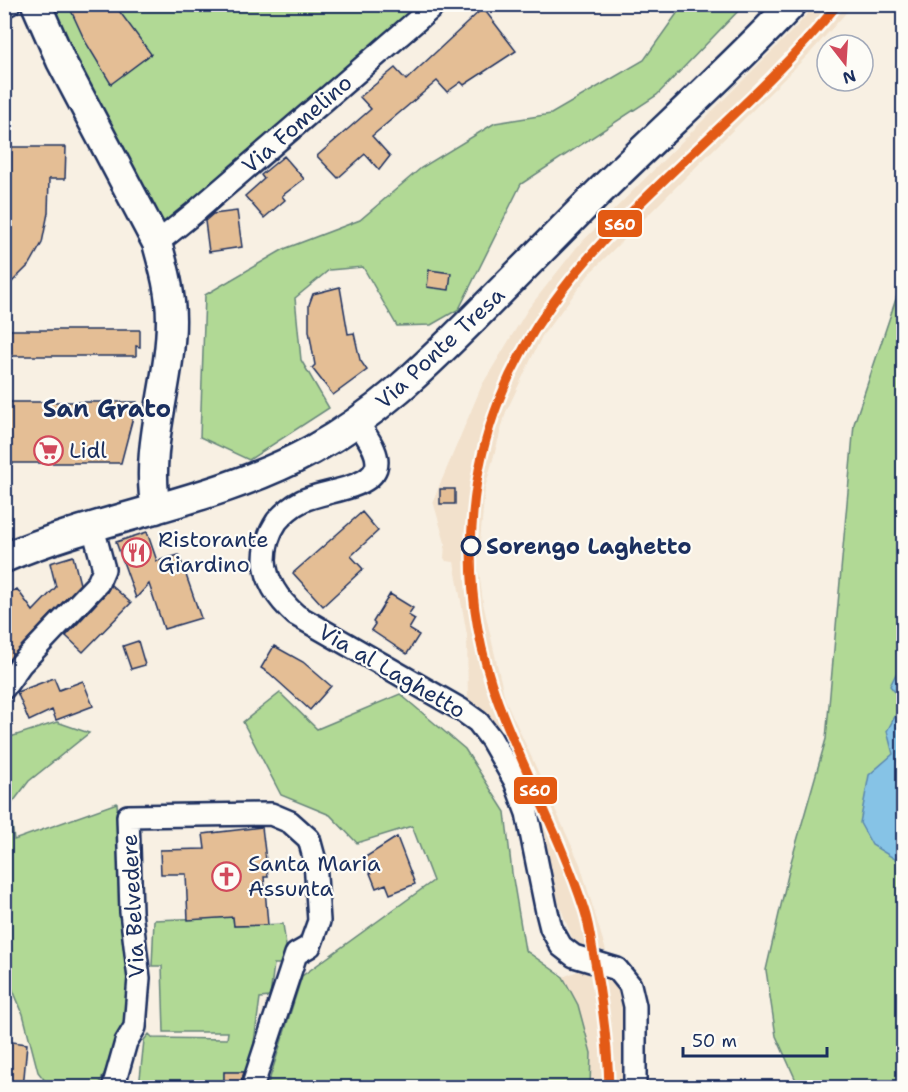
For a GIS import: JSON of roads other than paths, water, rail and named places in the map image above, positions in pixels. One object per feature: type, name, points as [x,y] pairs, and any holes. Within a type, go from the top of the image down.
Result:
[{"type":"main road","points":[[36,4],[61,61],[157,243],[169,296],[171,321],[152,466],[152,488],[156,509]]},
{"type":"main road","name":"Via Ponte Tresa","points":[[4,558],[40,543],[156,509],[272,470],[313,450],[358,423],[396,394],[434,359],[792,4]]},
{"type":"street","points":[[4,6],[9,4]]},
{"type":"street","name":"Via Fomelino","points":[[157,243],[436,4]]},
{"type":"street","name":"Via al Laghetto","points":[[358,423],[375,452],[377,463],[374,472],[361,483],[302,501],[280,518],[270,533],[265,552],[266,565],[273,588],[284,604],[296,615],[460,709],[478,722],[491,739],[515,781],[527,813],[551,928],[561,946],[574,956],[617,969],[630,985],[635,1006],[634,1088]]},
{"type":"street","points":[[4,688],[21,664],[98,583],[104,569],[93,528]]},
{"type":"street","name":"Via Belvedere","points":[[113,1088],[126,1042],[135,1027],[139,978],[131,912],[128,816],[272,814],[290,822],[309,839],[315,861],[319,921],[310,946],[296,954],[252,1088]]},
{"type":"water","points":[[903,660],[903,702],[890,686]]},
{"type":"water","points":[[903,702],[903,864],[872,845],[860,823],[869,775],[893,754],[887,731]]},
{"type":"place","name":"Lidl","points":[[48,450]]},
{"type":"place","name":"Sorengo Laghetto","points":[[471,546]]},
{"type":"place","name":"Ristorante Giardino","points":[[137,552]]},
{"type":"place","name":"Santa Maria Assunta","points":[[227,876]]},
{"type":"district","name":"San Grato","points":[[107,409]]}]
